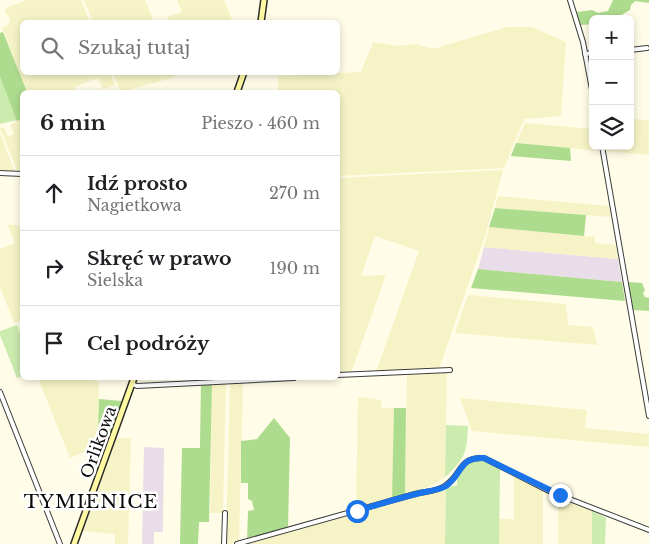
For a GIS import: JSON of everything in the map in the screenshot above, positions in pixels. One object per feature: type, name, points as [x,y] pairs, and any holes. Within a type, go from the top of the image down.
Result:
[{"type":"street","points":[[261,20],[264,0]]},
{"type":"street","points":[[570,0],[589,74]]},
{"type":"street","points":[[634,50],[647,48]]},
{"type":"street","points":[[585,54],[589,54]]},
{"type":"street","points":[[238,90],[243,75]]},
{"type":"street","points":[[603,150],[649,416]]},
{"type":"street","points":[[0,174],[20,174]]},
{"type":"street","points":[[340,375],[450,370]]},
{"type":"street","name":"Orlikowa","points":[[74,544],[133,380]]},
{"type":"street","points":[[132,384],[240,380]]},
{"type":"street","points":[[0,392],[60,544]]},
{"type":"street","points":[[237,544],[439,489],[450,482],[471,458],[484,458],[554,493],[649,530]]},
{"type":"street","points":[[224,544],[225,513]]},
{"type":"shaded area","points":[[27,0],[81,0],[89,20],[20,20],[20,74],[2,28],[9,24],[10,19],[5,12],[6,8]]},
{"type":"shaded area","points":[[84,0],[145,0],[153,20],[92,20]]},
{"type":"shaded area","points":[[177,0],[224,0],[232,20],[168,20],[167,17],[182,12]]},
{"type":"shaded area","points":[[507,27],[532,27],[566,42],[561,116],[524,119],[504,168],[340,176],[340,90],[278,90],[278,76],[340,75],[340,73],[361,72],[373,42],[396,46],[416,44],[433,49]]},
{"type":"shaded area","points":[[20,75],[111,75],[115,85],[103,89],[98,78],[74,87],[75,90],[26,90]]},
{"type":"shaded area","points":[[114,75],[174,75],[175,77],[128,90],[120,90]]},
{"type":"shaded area","points":[[634,119],[649,120],[649,155],[606,151],[634,150]]},
{"type":"shaded area","points":[[20,120],[20,173],[18,173],[0,128],[4,127],[9,136],[14,134],[10,125]]},
{"type":"shaded area","points":[[525,123],[589,129],[589,150],[599,151],[516,143]]},
{"type":"shaded area","points":[[0,133],[15,173],[0,172]]},
{"type":"shaded area","points":[[503,170],[486,233],[439,369],[376,372],[419,251],[375,236],[361,276],[386,275],[351,373],[340,374],[340,178]]},
{"type":"shaded area","points":[[498,196],[609,206],[611,217],[495,208]]},
{"type":"shaded area","points":[[7,224],[20,226],[20,321],[14,323],[0,287],[0,249],[15,243]]},
{"type":"shaded area","points":[[489,227],[595,237],[595,243],[616,245],[618,259],[484,247]]},
{"type":"shaded area","points":[[484,247],[618,259],[622,282],[478,269]]},
{"type":"shaded area","points":[[468,295],[566,304],[568,325],[593,327],[597,345],[455,333]]},
{"type":"shaded area","points":[[447,373],[445,477],[431,486],[405,495],[407,374]]},
{"type":"shaded area","points":[[39,380],[93,380],[99,382],[98,433],[102,444],[70,458]]},
{"type":"shaded area","points":[[243,381],[239,542],[226,544],[230,382]]},
{"type":"shaded area","points":[[226,382],[223,513],[210,513],[212,383]]},
{"type":"shaded area","points":[[358,397],[382,400],[381,408],[394,408],[392,499],[356,509]]},
{"type":"shaded area","points":[[460,398],[587,410],[585,428],[649,434],[649,447],[472,431]]},
{"type":"shaded area","points":[[116,438],[131,438],[128,544],[115,544],[115,534],[83,531]]},
{"type":"shaded area","points":[[144,447],[164,448],[163,532],[154,532],[154,544],[142,544]]},
{"type":"shaded area","points":[[514,476],[543,490],[543,544],[499,544],[499,519],[514,519]]},
{"type":"shaded area","points":[[446,488],[445,544],[246,544],[437,491]]},
{"type":"shaded area","points":[[558,497],[592,510],[592,544],[558,544]]},
{"type":"green space","points":[[613,0],[649,0],[649,3],[635,1],[631,5],[630,10],[621,15],[589,15],[589,24],[580,25],[577,12],[592,10],[598,13],[608,11]]},
{"type":"green space","points":[[3,32],[26,90],[20,90],[20,120],[17,121],[0,77],[0,33]]},
{"type":"green space","points":[[0,77],[17,120],[0,124]]},
{"type":"green space","points":[[516,143],[570,148],[571,161],[511,156]]},
{"type":"green space","points":[[495,208],[586,215],[584,236],[489,227]]},
{"type":"green space","points":[[478,269],[622,282],[625,301],[471,288]]},
{"type":"green space","points":[[628,282],[642,283],[645,290],[643,293],[645,297],[649,298],[649,311],[633,310]]},
{"type":"green space","points":[[17,325],[20,333],[20,377],[17,378],[0,335],[0,331]]},
{"type":"green space","points":[[201,383],[212,383],[209,522],[199,522],[198,544],[180,544],[182,448],[200,448]]},
{"type":"green space","points":[[99,399],[122,401],[104,450],[98,433]]},
{"type":"green space","points":[[394,408],[406,408],[405,495],[392,499]]},
{"type":"green space","points":[[274,418],[290,438],[288,529],[247,540],[248,511],[254,510],[252,501],[248,499],[248,483],[241,483],[241,441],[257,439]]},
{"type":"green space","points":[[446,425],[468,426],[464,454],[457,465],[445,477]]},
{"type":"green space","points":[[470,461],[484,461],[500,469],[499,544],[445,544],[446,488],[457,485],[457,476]]},
{"type":"green space","points":[[592,510],[606,518],[605,544],[592,544]]},
{"type":"district","name":"TYMIENICE","points":[[91,501]]},
{"type":"route","points":[[357,511],[446,486],[471,458],[484,458],[560,495]]}]
